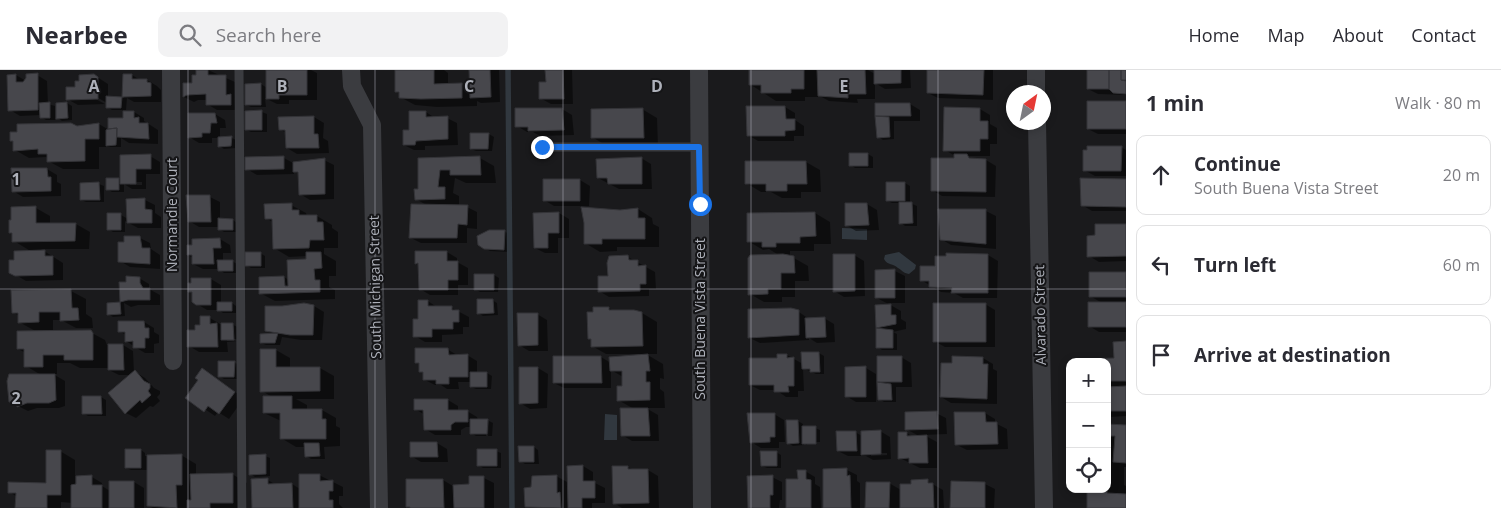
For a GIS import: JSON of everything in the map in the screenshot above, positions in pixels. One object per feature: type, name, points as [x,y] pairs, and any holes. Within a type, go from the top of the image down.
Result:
[{"type":"street","name":"Normandie Court","points":[[171,70],[173,361]]},
{"type":"street","name":"South Michigan Street","points":[[351,70],[352,86],[372,125],[379,508]]},
{"type":"street","name":"South Buena Vista Street","points":[[699,70],[702,508]]},
{"type":"street","points":[[1036,70],[1036,85]]},
{"type":"street","name":"Alvarado Street","points":[[1036,130],[1044,508]]},
{"type":"lane","points":[[239,70],[242,508]]},
{"type":"lane","points":[[542,147],[699,147]]},
{"type":"shaded area","points":[[842,228],[867,229],[867,240],[842,239]]},
{"type":"shaded area","points":[[899,252],[916,265],[915,269],[909,274],[887,263],[884,259],[885,255]]},
{"type":"shaded area","points":[[605,414],[617,415],[617,440],[604,440]]},
{"type":"building","points":[[196,70],[208,70],[208,75],[226,75],[226,95],[231,94],[231,105],[206,105],[206,94],[183,97],[183,83],[192,83],[192,75],[196,75]]},
{"type":"building","points":[[266,70],[307,70],[307,95],[279,95],[279,99],[266,99]]},
{"type":"building","points":[[395,70],[434,70],[434,84],[462,83],[462,98],[399,98],[399,92],[395,92]]},
{"type":"building","points":[[469,70],[490,70],[491,97],[470,98]]},
{"type":"building","points":[[545,70],[563,70],[564,99],[539,99],[539,82],[546,82]]},
{"type":"building","points":[[749,70],[804,70],[804,89],[791,89],[791,93],[761,93],[761,85],[749,85]]},
{"type":"building","points":[[817,70],[865,70],[866,94],[848,94],[848,98],[818,96]]},
{"type":"building","points":[[874,70],[901,70],[901,83],[874,84]]},
{"type":"building","points":[[927,70],[984,70],[983,95],[927,93]]},
{"type":"building","points":[[1087,70],[1109,70],[1109,89],[1087,89]]},
{"type":"building","points":[[1109,70],[1121,70],[1121,80],[1126,81],[1126,94],[1113,93],[1109,89]]},
{"type":"building","points":[[1121,70],[1126,70],[1126,80],[1121,80]]},
{"type":"building","points":[[38,73],[38,110],[8,111],[7,75],[16,74],[16,82],[23,82],[26,74]]},
{"type":"building","points":[[94,74],[98,77],[98,99],[66,100],[66,87],[75,87],[75,81],[79,81],[79,75]]},
{"type":"building","points":[[123,74],[132,74],[132,79],[147,79],[147,82],[151,83],[151,96],[122,97]]},
{"type":"building","points":[[261,83],[261,105],[245,105],[245,84]]},
{"type":"building","points":[[106,96],[122,97],[121,108],[106,108]]},
{"type":"building","points":[[1087,101],[1126,101],[1126,129],[1087,129]]},
{"type":"building","points":[[50,102],[50,118],[40,118],[39,103]]},
{"type":"building","points":[[67,102],[68,118],[56,119],[56,103]]},
{"type":"building","points":[[875,103],[910,103],[911,116],[875,116]]},
{"type":"building","points":[[746,106],[785,106],[786,119],[795,119],[795,130],[785,131],[785,136],[747,136]]},
{"type":"building","points":[[944,107],[980,108],[980,121],[988,121],[988,139],[980,139],[980,151],[943,151]]},
{"type":"building","points":[[515,108],[562,108],[564,130],[528,131],[528,127],[515,127]]},
{"type":"building","points":[[643,108],[644,138],[591,138],[591,109]]},
{"type":"building","points":[[262,110],[262,130],[245,130],[245,111]]},
{"type":"building","points":[[123,111],[134,111],[134,118],[139,117],[139,123],[148,123],[149,139],[117,137],[117,128],[108,129],[108,118],[123,118]]},
{"type":"building","points":[[409,111],[426,111],[426,117],[448,116],[448,139],[416,141],[415,145],[403,145],[403,130],[409,130]]},
{"type":"building","points":[[188,113],[215,113],[217,123],[211,123],[210,133],[202,133],[202,137],[188,138]]},
{"type":"building","points":[[314,116],[314,134],[318,134],[319,148],[286,148],[285,130],[279,130],[278,117]]},
{"type":"building","points":[[875,116],[889,117],[890,137],[877,138]]},
{"type":"building","points":[[71,123],[77,126],[99,123],[99,139],[85,139],[85,161],[47,162],[47,154],[38,154],[38,149],[13,151],[13,141],[10,141],[10,132],[17,132],[17,124]]},
{"type":"building","points":[[117,128],[116,145],[106,146],[106,130]]},
{"type":"building","points":[[470,133],[489,133],[488,149],[470,149]]},
{"type":"building","points":[[232,136],[231,146],[218,147],[218,137]]},
{"type":"building","points":[[1087,146],[1122,146],[1121,171],[1083,171],[1083,150],[1087,150]]},
{"type":"building","points":[[849,153],[868,153],[868,166],[849,166]]},
{"type":"building","points":[[151,154],[151,169],[136,169],[136,184],[120,184],[120,155]]},
{"type":"building","points":[[954,154],[967,154],[969,158],[986,159],[986,192],[931,191],[931,158],[954,158]]},
{"type":"building","points":[[284,156],[284,169],[245,170],[245,157]]},
{"type":"building","points":[[480,156],[481,175],[450,175],[450,170],[440,170],[438,187],[445,187],[445,199],[415,200],[414,189],[418,189],[418,158]]},
{"type":"building","points":[[642,157],[642,184],[608,184],[607,178],[597,178],[596,159]]},
{"type":"building","points":[[325,158],[325,194],[299,195],[298,172],[293,172],[293,162]]},
{"type":"building","points":[[745,161],[806,161],[807,184],[787,184],[787,191],[766,191],[766,184],[745,184]]},
{"type":"building","points":[[11,168],[47,168],[48,177],[51,177],[51,191],[12,192]]},
{"type":"building","points":[[106,178],[119,178],[119,190],[106,190]]},
{"type":"building","points":[[1080,178],[1126,179],[1126,207],[1081,206]]},
{"type":"building","points":[[543,179],[580,179],[580,201],[543,201]]},
{"type":"building","points":[[99,182],[100,200],[80,200],[80,183]]},
{"type":"building","points":[[886,182],[905,182],[905,201],[886,201]]},
{"type":"building","points":[[186,195],[210,195],[211,222],[188,222]]},
{"type":"building","points":[[145,198],[145,209],[152,210],[152,223],[127,223],[126,199]]},
{"type":"building","points":[[899,202],[912,202],[913,223],[899,224]]},
{"type":"building","points":[[292,203],[292,210],[299,210],[299,215],[317,215],[317,222],[323,222],[324,240],[310,240],[309,248],[273,249],[272,219],[265,219],[264,204]]},
{"type":"building","points":[[845,203],[867,203],[869,225],[845,226]]},
{"type":"building","points":[[411,204],[468,205],[467,225],[458,224],[457,238],[409,238]]},
{"type":"building","points":[[36,206],[36,223],[76,223],[75,241],[12,242],[12,233],[9,233],[11,207]]},
{"type":"building","points":[[581,207],[620,210],[638,208],[638,218],[645,218],[645,239],[602,239],[602,244],[584,244],[584,223]]},
{"type":"building","points":[[938,209],[986,209],[986,244],[940,240]]},
{"type":"building","points":[[559,212],[559,233],[548,233],[548,248],[534,248],[533,213]]},
{"type":"building","points":[[815,212],[816,236],[800,237],[800,243],[776,243],[776,247],[762,247],[762,242],[747,242],[747,213]]},
{"type":"building","points":[[107,213],[121,213],[121,230],[107,230]]},
{"type":"building","points":[[218,218],[233,219],[233,230],[218,230]]},
{"type":"building","points":[[1095,224],[1126,224],[1126,256],[1087,257],[1087,236],[1095,235]]},
{"type":"building","points":[[489,230],[505,230],[504,250],[484,249],[478,245],[477,236]]},
{"type":"building","points":[[124,236],[140,236],[142,248],[150,248],[150,264],[118,262],[118,242],[124,242]]},
{"type":"building","points":[[220,238],[221,248],[213,248],[214,264],[192,264],[192,255],[187,255],[187,245],[192,245],[192,239]]},
{"type":"building","points":[[45,250],[45,256],[53,256],[53,275],[15,276],[9,273],[9,260],[14,260],[14,251]]},
{"type":"building","points":[[415,251],[447,251],[447,261],[458,261],[458,280],[448,280],[448,290],[419,290],[418,263],[415,264]]},
{"type":"building","points":[[245,252],[261,252],[261,266],[245,266]]},
{"type":"building","points":[[306,252],[321,252],[322,268],[314,269],[315,280],[320,280],[320,292],[259,294],[259,277],[284,276],[285,286],[288,286],[287,260],[306,259]]},
{"type":"building","points":[[946,253],[988,254],[988,293],[951,293],[952,288],[929,287],[929,281],[920,281],[920,266],[935,266],[935,256],[946,256]]},
{"type":"building","points":[[783,254],[794,256],[795,273],[781,273],[781,289],[768,289],[768,294],[748,295],[748,258],[750,255]]},
{"type":"building","points":[[833,254],[855,254],[855,291],[833,292]]},
{"type":"building","points":[[628,255],[629,260],[638,260],[638,266],[646,265],[646,284],[640,284],[640,291],[598,292],[598,276],[608,276],[607,263],[609,256]]},
{"type":"building","points":[[217,260],[233,260],[233,271],[218,271]]},
{"type":"building","points":[[895,269],[895,298],[875,298],[875,270]]},
{"type":"building","points":[[1089,272],[1126,272],[1126,297],[1089,297]]},
{"type":"building","points":[[474,274],[494,274],[494,290],[474,290]]},
{"type":"building","points":[[126,276],[140,277],[140,283],[143,288],[150,288],[150,300],[120,302],[119,282],[126,282]]},
{"type":"building","points":[[191,278],[211,278],[211,305],[196,305],[192,302],[192,292],[188,292],[188,283],[191,283]]},
{"type":"building","points":[[71,289],[72,308],[78,308],[79,320],[60,321],[60,312],[39,312],[39,322],[18,323],[18,313],[12,313],[11,290]]},
{"type":"building","points":[[477,299],[493,299],[494,313],[477,314]]},
{"type":"building","points":[[418,300],[428,300],[428,306],[452,306],[452,310],[459,310],[459,322],[453,322],[453,329],[432,329],[432,337],[413,337],[413,319],[418,319]]},
{"type":"building","points":[[120,302],[121,314],[107,315],[107,303]]},
{"type":"building","points":[[217,302],[232,302],[232,311],[217,311]]},
{"type":"building","points":[[1088,302],[1126,302],[1126,327],[1088,327]]},
{"type":"building","points":[[304,303],[314,305],[313,335],[290,335],[265,331],[265,306]]},
{"type":"building","points":[[933,303],[986,303],[986,342],[933,342]]},
{"type":"building","points":[[891,304],[891,315],[896,315],[896,324],[876,328],[875,305]]},
{"type":"building","points":[[593,307],[609,307],[609,310],[634,310],[642,312],[643,346],[591,347],[591,339],[588,339],[587,312],[593,312]]},
{"type":"building","points":[[791,308],[799,310],[799,335],[748,338],[748,309]]},
{"type":"building","points":[[517,313],[538,313],[538,345],[518,346]]},
{"type":"building","points":[[200,316],[210,316],[210,324],[217,323],[218,347],[187,347],[187,330],[195,330],[195,325],[200,325]]},
{"type":"building","points":[[825,317],[826,337],[806,338],[805,318]]},
{"type":"building","points":[[118,321],[144,321],[145,328],[149,328],[149,338],[145,338],[145,348],[133,348],[133,341],[125,342],[125,332],[118,332]]},
{"type":"building","points":[[221,323],[233,323],[234,340],[221,340]]},
{"type":"building","points":[[876,328],[893,330],[893,348],[876,348]]},
{"type":"building","points":[[91,330],[93,333],[93,360],[64,360],[64,355],[43,355],[43,367],[24,367],[24,349],[17,349],[17,331]]},
{"type":"building","points":[[278,333],[275,343],[260,343],[260,334]]},
{"type":"building","points":[[1126,341],[1126,381],[1111,381],[1111,358],[1114,358],[1113,342]]},
{"type":"building","points":[[108,344],[123,344],[124,370],[108,370]]},
{"type":"building","points":[[415,348],[448,348],[449,355],[468,354],[468,377],[449,377],[449,384],[436,384],[436,380],[423,380],[423,372],[419,372],[419,363],[415,363]]},
{"type":"building","points":[[260,349],[276,349],[276,367],[320,367],[320,391],[260,392]]},
{"type":"building","points":[[801,352],[819,352],[820,372],[810,372],[810,369],[802,369]]},
{"type":"building","points":[[648,354],[650,371],[646,371],[646,382],[650,382],[650,400],[617,401],[617,386],[622,386],[622,371],[610,371],[609,357]]},
{"type":"building","points":[[777,354],[787,354],[787,358],[794,357],[794,386],[788,386],[789,392],[774,392],[774,385],[749,385],[749,358],[777,358]]},
{"type":"building","points":[[553,356],[601,356],[602,383],[553,383]]},
{"type":"building","points":[[877,356],[902,356],[902,382],[877,382]]},
{"type":"building","points":[[952,356],[983,357],[983,364],[988,364],[987,399],[940,397],[941,363],[952,363]]},
{"type":"building","points":[[218,361],[235,361],[234,377],[218,377]]},
{"type":"building","points":[[866,366],[866,397],[845,397],[845,367]]},
{"type":"building","points":[[519,367],[538,367],[538,403],[519,404]]},
{"type":"building","points":[[202,368],[235,392],[219,414],[208,406],[204,412],[185,398],[198,380],[195,378]]},
{"type":"building","points":[[135,370],[144,381],[150,384],[148,391],[151,395],[142,403],[140,400],[125,414],[108,393]]},
{"type":"building","points":[[470,372],[487,372],[487,387],[470,387]]},
{"type":"building","points":[[9,374],[55,374],[56,400],[49,403],[27,403],[17,407],[17,402],[9,402],[7,381]]},
{"type":"building","points":[[877,382],[891,384],[892,400],[878,400]]},
{"type":"building","points":[[1126,386],[1126,411],[1111,411],[1111,387]]},
{"type":"building","points":[[82,396],[101,396],[102,414],[82,414]]},
{"type":"building","points":[[263,396],[292,396],[292,409],[322,409],[322,419],[326,419],[326,439],[280,439],[280,413],[263,413]]},
{"type":"building","points":[[414,399],[448,399],[448,410],[468,410],[468,422],[455,422],[451,425],[451,430],[424,430],[423,410],[414,410]]},
{"type":"building","points":[[620,408],[648,408],[650,436],[621,436]]},
{"type":"building","points":[[937,411],[938,429],[905,430],[905,412]]},
{"type":"building","points":[[954,412],[985,412],[986,422],[997,422],[998,444],[955,445]]},
{"type":"building","points":[[747,413],[775,413],[775,437],[770,437],[770,442],[750,443]]},
{"type":"building","points":[[470,419],[488,419],[487,434],[470,434]]},
{"type":"building","points":[[786,420],[798,420],[799,443],[787,444]]},
{"type":"building","points":[[1111,424],[1126,425],[1126,463],[1113,462],[1115,436],[1111,436]]},
{"type":"building","points":[[802,426],[816,426],[816,444],[802,444]]},
{"type":"building","points":[[881,430],[881,454],[861,455],[861,431]]},
{"type":"building","points":[[836,431],[856,431],[857,451],[837,451]]},
{"type":"building","points":[[898,432],[907,432],[907,436],[927,435],[928,463],[909,463],[909,458],[898,459]]},
{"type":"building","points":[[410,442],[437,442],[438,457],[410,457]]},
{"type":"building","points":[[304,443],[319,443],[320,456],[305,457]]},
{"type":"building","points":[[518,446],[534,446],[534,462],[519,462]]},
{"type":"building","points":[[125,449],[141,449],[141,468],[125,468]]},
{"type":"building","points":[[477,449],[497,449],[497,466],[477,466]]},
{"type":"building","points":[[46,450],[61,450],[61,495],[47,495],[47,508],[15,508],[16,493],[8,493],[8,482],[46,483]]},
{"type":"building","points":[[760,451],[777,451],[777,466],[761,466]]},
{"type":"building","points":[[182,454],[182,485],[176,485],[177,508],[147,506],[147,455]]},
{"type":"building","points":[[266,454],[266,474],[249,475],[249,455]]},
{"type":"building","points":[[583,465],[583,481],[595,481],[595,498],[582,498],[582,508],[568,508],[567,466]]},
{"type":"building","points":[[612,466],[628,466],[628,469],[648,469],[649,503],[613,504]]},
{"type":"building","points":[[847,468],[847,476],[850,475],[851,508],[823,508],[823,469]]},
{"type":"building","points":[[797,470],[806,470],[806,479],[811,480],[811,508],[786,508],[786,479],[798,479]]},
{"type":"building","points":[[233,473],[233,503],[210,503],[210,508],[187,508],[187,500],[191,500],[190,474]]},
{"type":"building","points":[[299,474],[320,474],[320,481],[333,480],[333,491],[329,491],[329,500],[333,500],[333,508],[299,508]]},
{"type":"building","points":[[92,475],[92,485],[102,485],[102,508],[71,508],[71,485],[76,484],[76,476]]},
{"type":"building","points":[[557,475],[557,493],[560,492],[561,508],[525,507],[524,488],[531,487],[532,476]]},
{"type":"building","points":[[773,475],[773,495],[770,495],[770,508],[748,508],[747,476]]},
{"type":"building","points":[[469,476],[484,476],[484,508],[454,508],[453,485],[469,484]]},
{"type":"building","points":[[268,478],[268,484],[292,483],[293,508],[252,508],[251,479]]},
{"type":"building","points":[[406,479],[443,479],[444,508],[406,507]]},
{"type":"building","points":[[928,479],[928,483],[933,483],[934,508],[900,508],[900,484],[911,484],[911,480]]},
{"type":"building","points":[[109,481],[134,481],[134,508],[109,508]]},
{"type":"building","points":[[951,481],[985,482],[985,508],[950,508]]},
{"type":"building","points":[[866,482],[890,482],[889,508],[865,508]]},
{"type":"building","points":[[1087,493],[1126,494],[1126,508],[1087,508]]},
{"type":"waterway","points":[[508,70],[512,508]]},
{"type":"route","points":[[542,147],[699,147],[700,204]]}]
